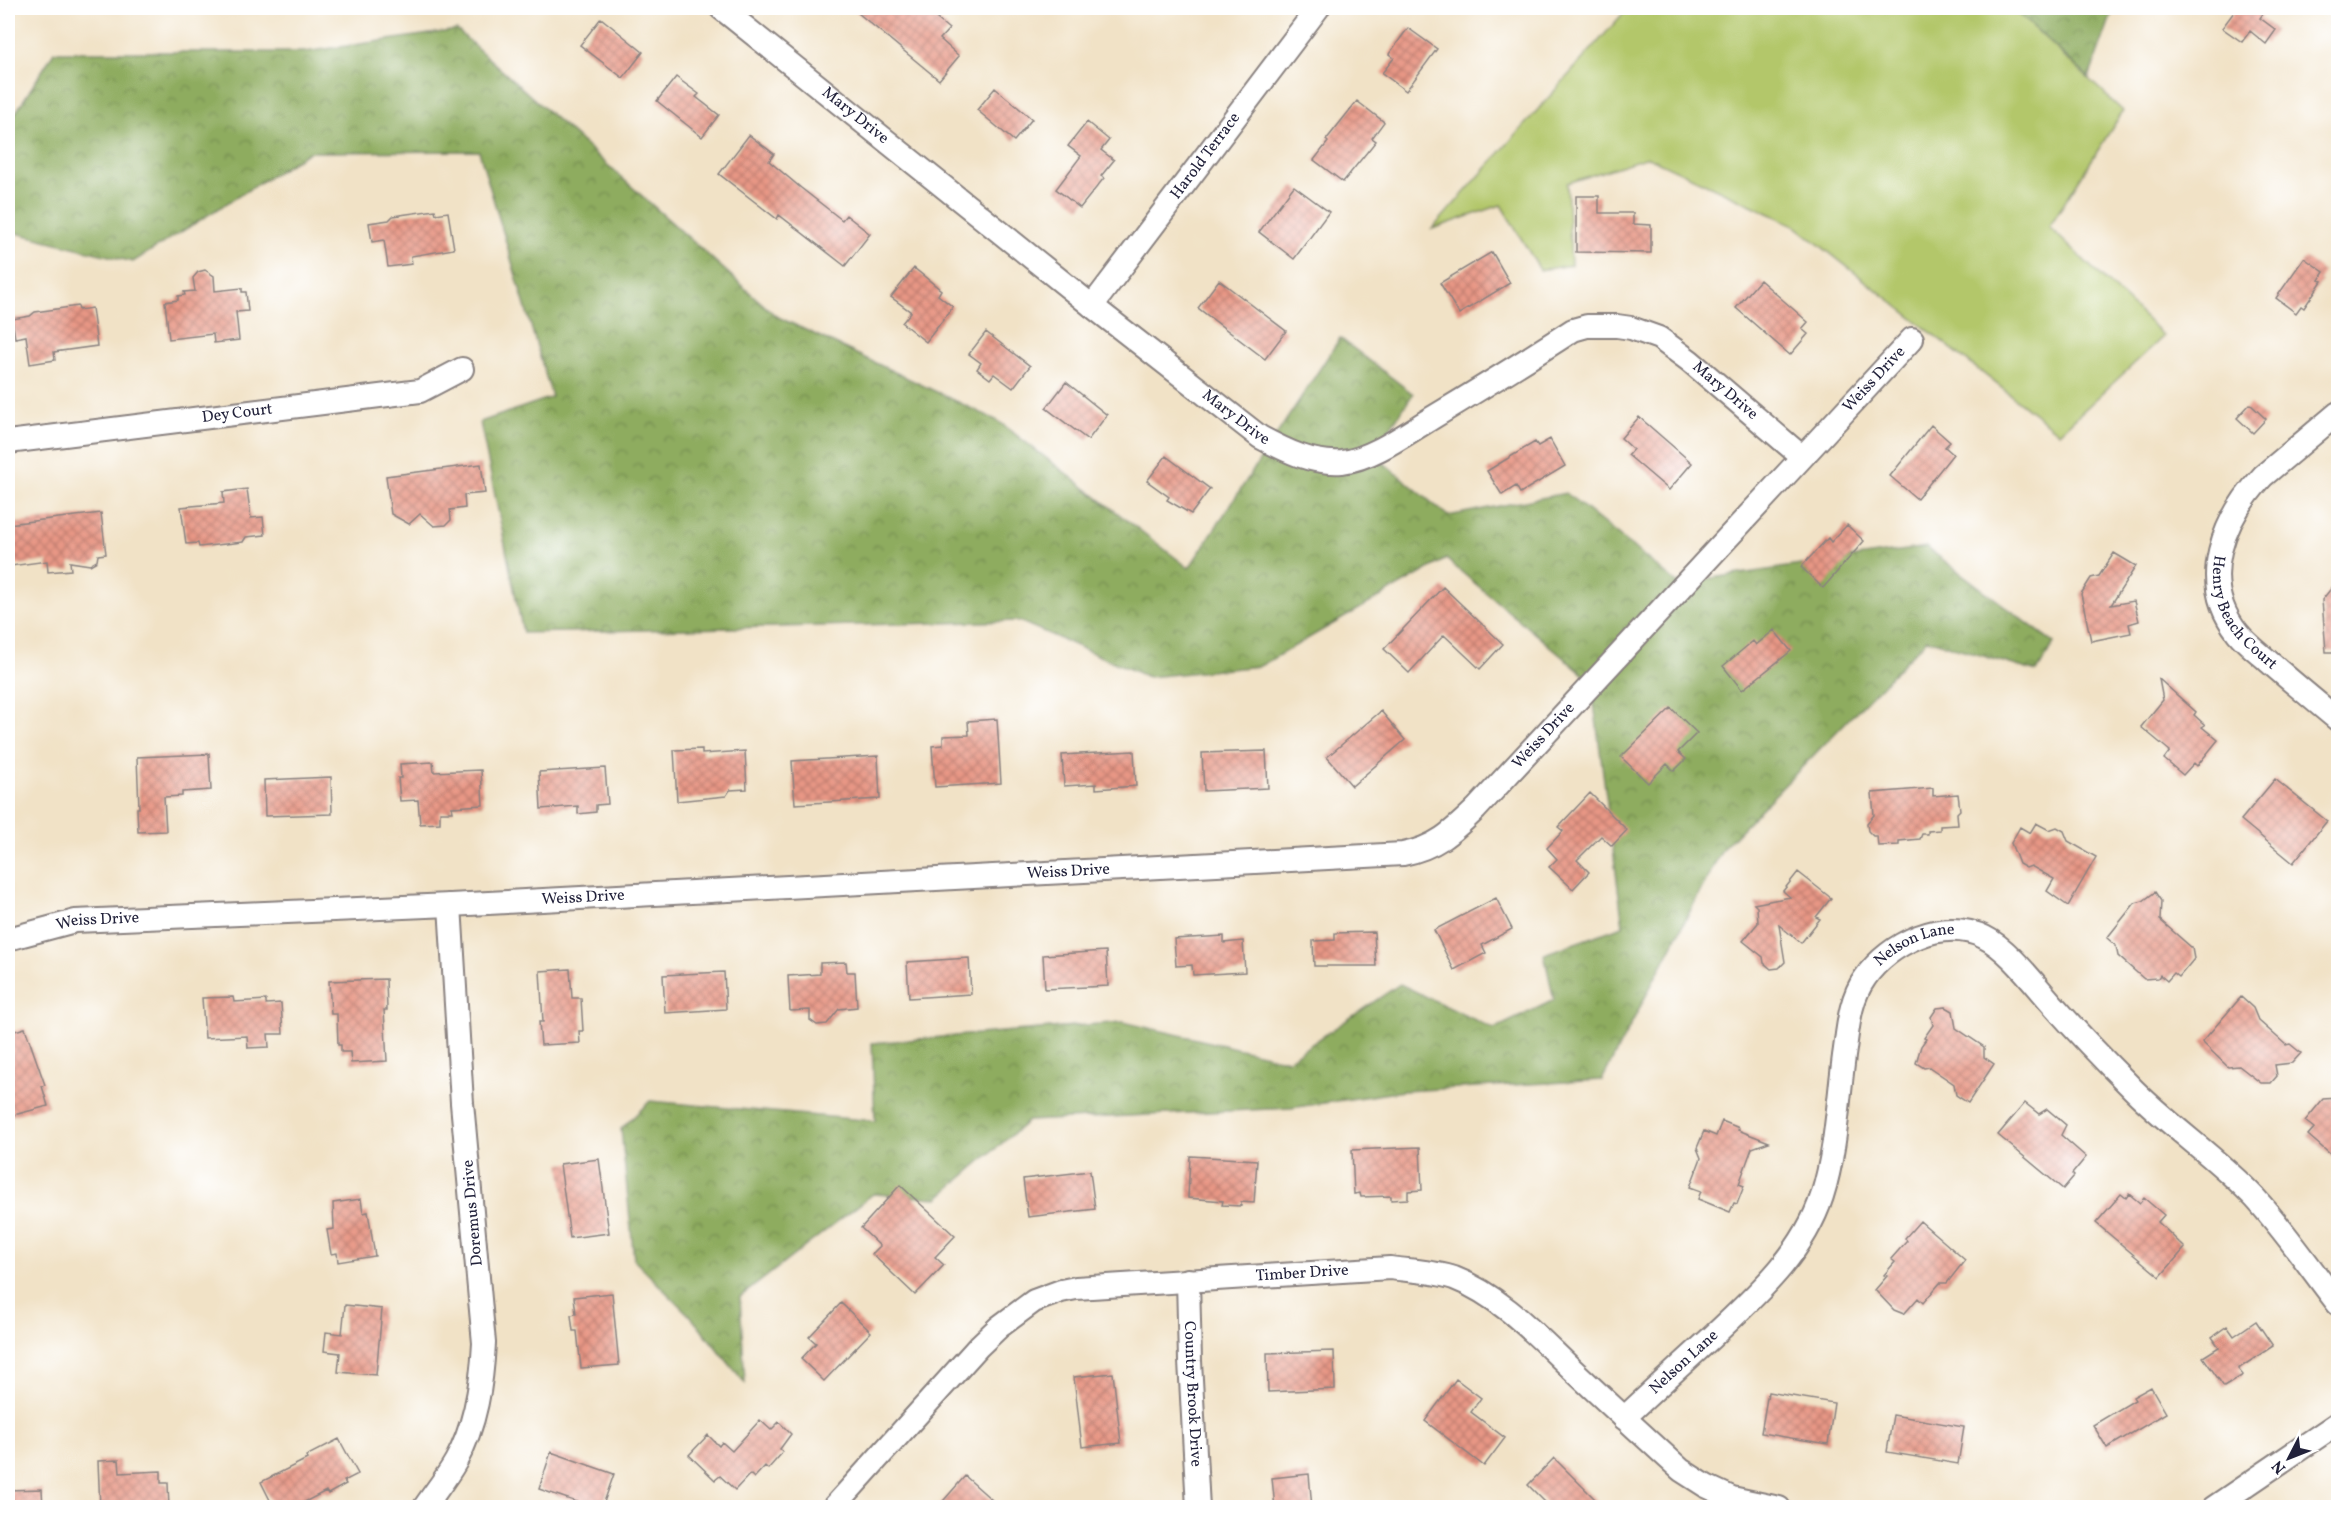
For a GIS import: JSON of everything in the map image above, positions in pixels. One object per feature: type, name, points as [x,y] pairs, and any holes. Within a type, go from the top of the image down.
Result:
[{"type":"street","name":"Mary Drive","points":[[722,8],[1092,306],[1260,437],[1286,451],[1314,460],[1343,462],[1357,459],[1395,440],[1573,330],[1602,325],[1631,328],[1659,338],[1690,361],[1801,456]]},
{"type":"street","name":"Harold Terrace","points":[[1092,306],[1318,8]]},
{"type":"street","name":"Weiss Drive","points":[[8,939],[75,921],[450,905],[1403,854],[1418,851],[1444,839],[1476,809],[1801,456],[1912,339]]},
{"type":"street","name":"Dey Court","points":[[8,442],[420,391],[462,369]]},
{"type":"street","name":"Henry Beach Court","points":[[2338,413],[2253,486],[2236,510],[2223,536],[2217,572],[2223,608],[2238,633],[2338,720]]},
{"type":"street","name":"Doremus Drive","points":[[424,1508],[456,1461],[471,1424],[482,1380],[484,1343],[462,1103],[450,905]]},
{"type":"street","name":"Nelson Lane","points":[[1624,1418],[1757,1294],[1787,1262],[1810,1225],[1822,1198],[1830,1168],[1850,1014],[1859,986],[1867,974],[1900,945],[1941,931],[1956,931],[1984,937],[2012,959],[2130,1086],[2254,1198],[2338,1304]]},
{"type":"street","name":"Timber Drive","points":[[833,1508],[979,1346],[1022,1309],[1061,1291],[1188,1280],[1390,1268],[1453,1278],[1479,1290],[1503,1306],[1681,1470],[1706,1486],[1732,1498],[1779,1508]]},
{"type":"street","name":"Country Brook Drive","points":[[1188,1280],[1198,1508]]},
{"type":"street","points":[[2213,1508],[2338,1423]]},
{"type":"green space","points":[[1628,8],[2013,8],[2123,111],[2049,227],[2164,336],[2059,433],[1794,225],[1648,157],[1567,183],[1571,265],[1540,270],[1501,205],[1432,229]]},
{"type":"green space","points":[[2013,8],[2114,8],[2089,78]]},
{"type":"green space","points":[[457,30],[776,316],[998,421],[1189,568],[1340,338],[1413,394],[1373,454],[1448,516],[1566,493],[1677,583],[1926,547],[2054,643],[2037,672],[1927,639],[1723,848],[1602,1080],[1403,1091],[1291,1108],[1028,1121],[938,1198],[873,1194],[740,1297],[745,1383],[691,1317],[634,1260],[621,1129],[650,1101],[875,1121],[872,1043],[1123,1022],[1288,1060],[1400,984],[1494,1029],[1554,1000],[1544,954],[1623,926],[1591,681],[1446,559],[1260,666],[1148,677],[1019,621],[523,633],[480,422],[552,397],[479,151],[309,152],[133,262],[8,231],[8,125],[54,52],[305,52]]},
{"type":"building","points":[[852,8],[924,8],[949,29],[940,39],[959,56],[939,80]]},
{"type":"building","points":[[2237,8],[2267,8],[2260,18],[2276,30],[2266,44],[2250,31],[2242,42],[2222,28]]},
{"type":"building","points":[[601,18],[643,52],[623,78],[580,45]]},
{"type":"building","points":[[1408,28],[1437,49],[1406,91],[1382,73],[1394,58],[1389,54]]},
{"type":"building","points":[[676,77],[699,94],[696,97],[719,115],[702,137],[657,101]]},
{"type":"building","points":[[995,88],[1032,119],[1014,141],[977,110]]},
{"type":"building","points":[[1357,101],[1384,122],[1372,138],[1376,141],[1343,182],[1314,160],[1328,142],[1326,140]]},
{"type":"building","points":[[1087,122],[1109,140],[1101,150],[1114,160],[1101,176],[1104,178],[1080,208],[1056,189],[1081,156],[1068,146]]},
{"type":"building","points":[[749,135],[774,154],[769,161],[801,188],[842,220],[846,215],[870,234],[845,266],[779,215],[777,219],[719,174]]},
{"type":"building","points":[[1294,186],[1329,212],[1294,259],[1259,232]]},
{"type":"building","points":[[1576,196],[1599,196],[1599,213],[1633,213],[1633,224],[1651,225],[1651,253],[1576,252]]},
{"type":"building","points":[[435,210],[436,214],[448,212],[454,249],[411,256],[412,264],[388,267],[384,240],[372,242],[369,223],[389,220],[393,216]]},
{"type":"building","points":[[1492,252],[1510,283],[1459,314],[1440,283]]},
{"type":"building","points":[[2304,258],[2324,272],[2319,280],[2322,281],[2304,308],[2301,306],[2296,313],[2276,298]]},
{"type":"building","points":[[914,268],[941,290],[938,295],[953,307],[926,342],[902,323],[911,312],[891,297]]},
{"type":"building","points":[[205,270],[214,276],[215,291],[242,288],[242,292],[246,292],[248,311],[236,312],[239,340],[214,343],[213,334],[169,339],[165,302],[178,300],[178,296],[185,295],[184,292],[195,291],[193,278],[198,272]]},
{"type":"building","points":[[1219,280],[1286,331],[1265,359],[1198,308]]},
{"type":"building","points":[[1760,280],[1808,322],[1802,329],[1808,334],[1790,355],[1736,308]]},
{"type":"building","points":[[78,306],[79,310],[92,308],[97,346],[54,352],[55,360],[30,364],[26,336],[15,338],[12,319],[30,316],[35,312]]},
{"type":"building","points":[[986,332],[1030,366],[1013,388],[994,374],[990,379],[977,369],[981,363],[969,354]]},
{"type":"building","points":[[1066,382],[1107,415],[1088,440],[1046,408]]},
{"type":"building","points":[[2250,404],[2266,419],[2253,433],[2237,418]]},
{"type":"building","points":[[1639,417],[1692,463],[1669,490],[1628,455],[1633,449],[1621,438]]},
{"type":"building","points":[[1931,425],[1950,442],[1945,447],[1953,454],[1917,499],[1890,476]]},
{"type":"building","points":[[1550,439],[1565,466],[1520,493],[1516,486],[1502,495],[1487,471],[1535,442],[1538,446]]},
{"type":"building","points":[[1166,456],[1210,489],[1191,514],[1167,500],[1169,497],[1147,481]]},
{"type":"building","points":[[481,464],[485,493],[464,495],[465,508],[450,510],[451,520],[446,525],[434,526],[420,514],[409,524],[391,514],[386,476]]},
{"type":"building","points":[[247,489],[251,518],[263,517],[265,535],[246,537],[243,542],[199,547],[198,543],[186,544],[181,507],[224,503],[223,492]]},
{"type":"building","points":[[101,513],[106,554],[98,555],[97,561],[90,565],[70,562],[71,570],[48,572],[47,561],[11,566],[8,524]]},
{"type":"building","points":[[1847,525],[1864,541],[1823,588],[1801,567],[1828,538],[1831,542]]},
{"type":"building","points":[[2114,553],[2136,566],[2111,605],[2134,601],[2139,621],[2129,624],[2131,633],[2091,641],[2081,594],[2091,578],[2099,576]]},
{"type":"building","points":[[2338,580],[2338,652],[2326,652],[2322,600]]},
{"type":"building","points":[[1443,587],[1503,644],[1480,669],[1444,635],[1409,673],[1384,649]]},
{"type":"building","points":[[1774,630],[1791,651],[1742,690],[1723,666],[1753,641],[1756,645]]},
{"type":"building","points":[[2159,679],[2196,712],[2194,715],[2205,725],[2202,727],[2218,740],[2197,766],[2194,763],[2183,775],[2164,759],[2170,751],[2141,727],[2163,700]]},
{"type":"building","points":[[1671,708],[1697,733],[1678,752],[1686,759],[1674,771],[1667,764],[1648,783],[1621,757]]},
{"type":"building","points":[[1381,711],[1405,740],[1352,786],[1327,757]]},
{"type":"building","points":[[997,719],[1001,783],[935,787],[932,746],[943,745],[943,736],[969,735],[968,721]]},
{"type":"building","points":[[702,749],[702,754],[745,751],[747,789],[730,790],[726,796],[677,801],[674,750]]},
{"type":"building","points":[[1134,751],[1136,786],[1096,789],[1096,784],[1064,786],[1062,755]]},
{"type":"building","points":[[1266,751],[1268,788],[1204,791],[1202,753]]},
{"type":"building","points":[[209,754],[211,790],[182,792],[182,796],[164,797],[166,831],[138,832],[137,757]]},
{"type":"building","points":[[878,756],[880,799],[795,804],[792,761]]},
{"type":"building","points":[[433,762],[434,772],[481,770],[483,805],[452,807],[453,812],[440,812],[440,823],[420,824],[418,800],[400,801],[398,778],[401,778],[400,764]]},
{"type":"building","points":[[605,768],[608,804],[596,805],[596,812],[578,814],[578,806],[541,809],[539,772]]},
{"type":"building","points":[[331,777],[332,814],[265,816],[264,780]]},
{"type":"building","points":[[2275,779],[2327,821],[2293,863],[2241,820]]},
{"type":"building","points":[[1933,788],[1933,796],[1958,794],[1960,810],[1957,813],[1958,825],[1940,826],[1940,830],[1928,831],[1928,834],[1922,834],[1920,839],[1899,841],[1899,845],[1878,846],[1877,836],[1873,836],[1868,831],[1867,823],[1874,815],[1872,793]]},
{"type":"building","points":[[1590,793],[1627,830],[1612,846],[1601,836],[1577,860],[1589,872],[1573,889],[1549,867],[1557,859],[1547,848],[1563,831],[1558,827]]},
{"type":"building","points":[[2036,823],[2049,830],[2057,827],[2064,831],[2068,841],[2096,857],[2068,906],[2047,891],[2054,879],[2031,866],[2026,868],[2019,864],[2011,843],[2020,827],[2030,833]]},
{"type":"building","points":[[1798,872],[1831,898],[1816,917],[1820,919],[1801,943],[1779,925],[1785,962],[1779,968],[1771,969],[1764,963],[1763,957],[1743,941],[1758,923],[1757,907],[1754,904],[1790,897],[1783,891]]},
{"type":"building","points":[[2155,892],[2161,901],[2160,920],[2192,948],[2194,959],[2179,977],[2174,973],[2167,981],[2160,975],[2158,978],[2144,979],[2118,956],[2116,946],[2107,938],[2135,903],[2143,901]]},
{"type":"building","points":[[1496,898],[1512,929],[1482,945],[1486,953],[1454,970],[1434,930]]},
{"type":"building","points":[[1374,932],[1376,966],[1314,966],[1313,941],[1335,940],[1335,933]]},
{"type":"building","points":[[1224,936],[1224,943],[1243,941],[1245,972],[1193,975],[1192,965],[1176,966],[1174,939]]},
{"type":"building","points":[[1106,951],[1108,986],[1045,989],[1043,955]]},
{"type":"building","points":[[969,958],[971,994],[909,998],[907,962]]},
{"type":"building","points":[[846,962],[847,972],[855,972],[857,1007],[839,1009],[827,1024],[817,1025],[810,1020],[810,1010],[790,1011],[788,976],[820,974],[820,963]]},
{"type":"building","points":[[570,969],[572,998],[581,998],[583,1031],[579,1031],[580,1043],[541,1045],[539,1022],[543,1022],[540,971]]},
{"type":"building","points":[[724,972],[726,1009],[665,1013],[663,975]]},
{"type":"building","points":[[386,979],[387,1010],[384,1010],[387,1061],[351,1063],[350,1052],[341,1052],[341,1045],[338,1045],[337,1014],[331,1014],[329,981]]},
{"type":"building","points":[[233,997],[234,1002],[266,1000],[266,1004],[281,1003],[283,1034],[268,1034],[269,1047],[248,1048],[247,1036],[205,1038],[202,998]]},
{"type":"building","points":[[2241,997],[2253,1008],[2258,1020],[2286,1045],[2290,1044],[2301,1053],[2292,1063],[2275,1065],[2277,1076],[2271,1083],[2261,1083],[2239,1066],[2228,1067],[2202,1042]]},
{"type":"building","points":[[1946,1007],[1953,1011],[1956,1028],[1984,1047],[1984,1057],[1994,1064],[1968,1103],[1956,1095],[1954,1084],[1929,1067],[1924,1068],[1916,1063],[1921,1046],[1926,1039],[1924,1038],[1933,1025],[1931,1017],[1937,1008]]},
{"type":"building","points":[[25,1028],[45,1085],[42,1086],[48,1106],[10,1116],[8,1033]]},
{"type":"building","points":[[2338,1098],[2338,1161],[2308,1135],[2314,1128],[2305,1121],[2323,1099]]},
{"type":"building","points":[[2025,1103],[2039,1114],[2047,1109],[2066,1125],[2061,1135],[2086,1157],[2063,1189],[1998,1135]]},
{"type":"building","points":[[1722,1121],[1769,1142],[1752,1148],[1739,1184],[1744,1186],[1737,1204],[1734,1203],[1730,1212],[1698,1199],[1701,1191],[1690,1187],[1701,1158],[1697,1148],[1704,1131],[1716,1136]]},
{"type":"building","points":[[1420,1147],[1422,1190],[1408,1191],[1408,1199],[1391,1200],[1391,1196],[1361,1197],[1360,1193],[1354,1194],[1352,1150]]},
{"type":"building","points":[[1190,1156],[1257,1160],[1254,1203],[1241,1202],[1241,1206],[1222,1205],[1223,1201],[1188,1198]]},
{"type":"building","points":[[599,1159],[609,1233],[570,1238],[560,1164]]},
{"type":"building","points":[[1090,1171],[1095,1209],[1028,1217],[1023,1179]]},
{"type":"building","points":[[900,1185],[955,1236],[935,1257],[944,1265],[915,1295],[872,1254],[880,1246],[861,1228]]},
{"type":"building","points":[[2121,1194],[2126,1198],[2129,1194],[2140,1203],[2144,1198],[2164,1215],[2158,1222],[2185,1248],[2160,1277],[2096,1223]]},
{"type":"building","points":[[361,1199],[363,1213],[368,1212],[375,1256],[338,1262],[337,1253],[331,1254],[327,1230],[334,1229],[333,1203]]},
{"type":"building","points":[[1920,1221],[1965,1260],[1947,1283],[1940,1283],[1923,1303],[1918,1298],[1904,1314],[1894,1310],[1875,1290],[1895,1262],[1891,1259]]},
{"type":"building","points":[[612,1293],[619,1365],[581,1368],[577,1331],[573,1331],[571,1315],[576,1314],[574,1297]]},
{"type":"building","points":[[841,1303],[871,1332],[824,1381],[801,1359],[816,1343],[809,1337]]},
{"type":"building","points":[[345,1305],[382,1309],[376,1375],[338,1372],[340,1353],[324,1351],[326,1332],[342,1334]]},
{"type":"building","points":[[2256,1321],[2273,1346],[2238,1369],[2243,1375],[2224,1387],[2203,1357],[2219,1347],[2212,1337],[2227,1326],[2234,1336]]},
{"type":"building","points":[[1334,1351],[1335,1389],[1268,1392],[1267,1353]]},
{"type":"building","points":[[1113,1373],[1121,1443],[1082,1447],[1074,1377]]},
{"type":"building","points":[[1456,1379],[1481,1398],[1471,1412],[1505,1438],[1484,1466],[1425,1421]]},
{"type":"building","points":[[2151,1387],[2166,1413],[2107,1448],[2093,1425],[2135,1400],[2133,1397]]},
{"type":"building","points":[[1768,1392],[1834,1403],[1828,1444],[1761,1433]]},
{"type":"building","points":[[1893,1415],[1964,1427],[1958,1464],[1887,1452]]},
{"type":"building","points":[[760,1420],[771,1430],[779,1422],[791,1434],[780,1449],[783,1452],[768,1469],[765,1466],[754,1478],[750,1474],[735,1490],[720,1476],[715,1480],[689,1455],[708,1435],[719,1446],[722,1442],[732,1451]]},
{"type":"building","points":[[339,1439],[358,1474],[344,1481],[346,1484],[328,1494],[326,1491],[293,1508],[274,1508],[261,1482],[307,1459],[306,1456]]},
{"type":"building","points":[[551,1452],[614,1474],[602,1508],[594,1508],[539,1489]]},
{"type":"building","points":[[1554,1458],[1604,1508],[1551,1508],[1528,1485]]},
{"type":"building","points":[[119,1460],[120,1473],[161,1471],[161,1483],[168,1483],[169,1508],[100,1508],[98,1461]]},
{"type":"building","points":[[1309,1474],[1312,1508],[1275,1508],[1272,1478]]},
{"type":"building","points":[[965,1476],[1001,1508],[937,1508]]},
{"type":"building","points":[[42,1489],[43,1508],[8,1508],[8,1490]]}]
